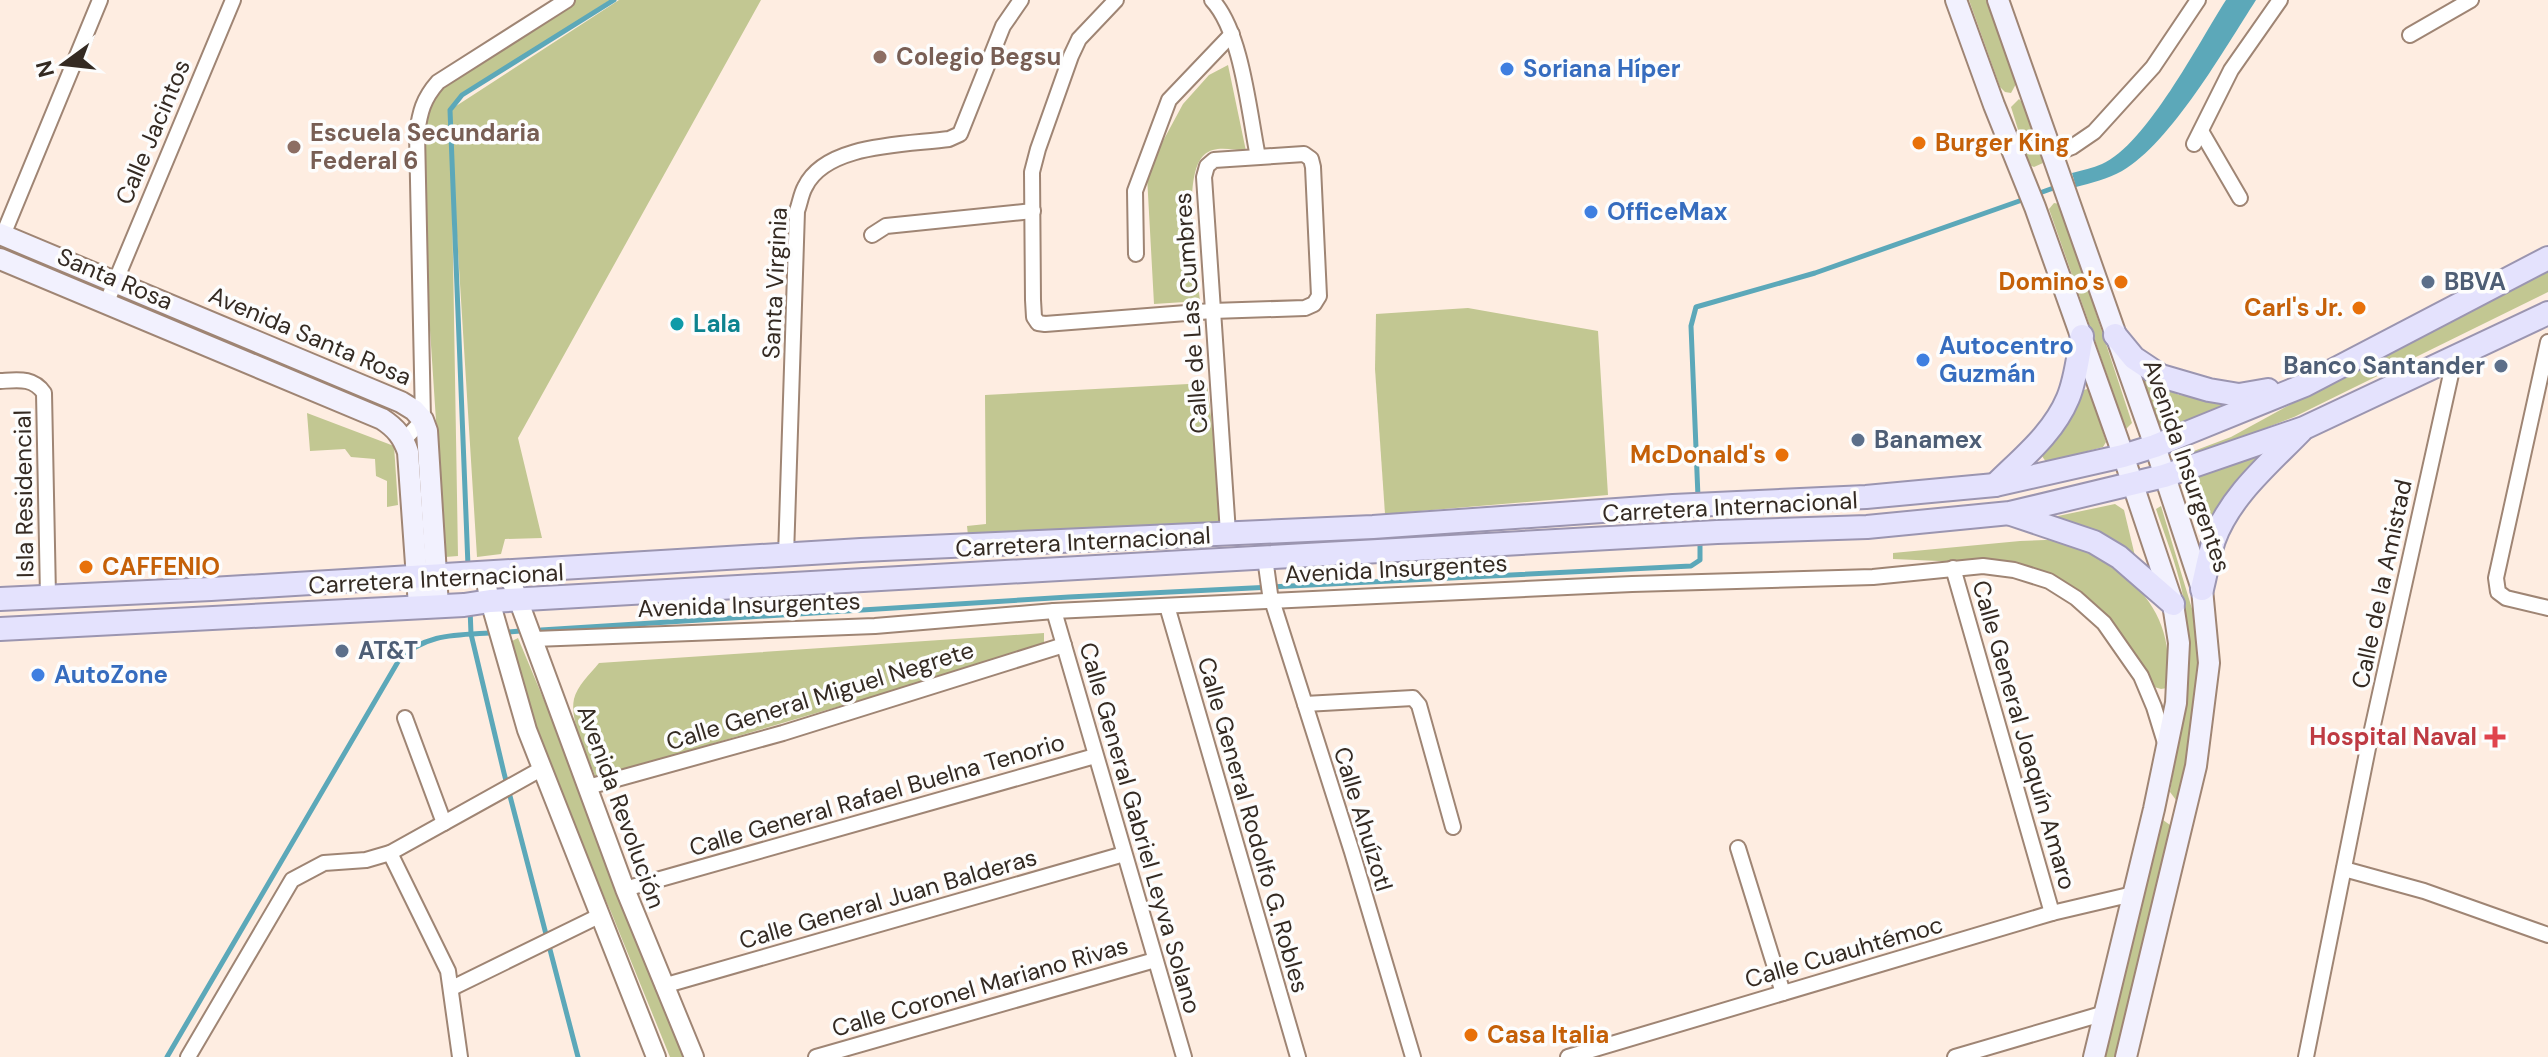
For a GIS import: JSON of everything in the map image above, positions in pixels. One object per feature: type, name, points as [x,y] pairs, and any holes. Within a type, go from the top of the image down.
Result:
[{"type":"main road","name":"Avenida Insurgentes","points":[[1956,0],[2082,336],[2173,604],[2179,643],[2176,703],[2154,809],[2094,1057]]},
{"type":"main road","name":"Avenida Insurgentes","points":[[1998,0],[2202,589],[2209,663],[2200,739],[2126,1057]]},
{"type":"main road","points":[[1994,105],[2029,92]]},
{"type":"main road","name":"Avenida Santa Rosa","points":[[1,234],[414,410],[423,420],[429,447],[428,576]]},
{"type":"main road","points":[[2115,335],[2134,358],[2161,376],[2186,384],[2239,395],[2305,385],[2548,258]]},
{"type":"main road","name":"Santa Rosa","points":[[0,259],[382,419],[395,427],[404,440]]},
{"type":"main road","points":[[2202,589],[2214,539],[2226,515],[2237,498],[2304,428],[2548,313]]},
{"type":"main road","points":[[1995,485],[2036,447],[2060,414],[2070,395],[2082,336]]},
{"type":"main road","name":"Carretera Internacional","points":[[0,599],[861,550],[1373,527],[1866,497],[1995,485],[2123,456],[2305,385]]},
{"type":"main road","name":"Carretera Internacional","points":[[0,629],[519,600],[1266,566],[1680,534],[1867,527],[2010,513],[2164,476],[2304,428]]},
{"type":"main road","points":[[404,440],[428,576],[429,606]]},
{"type":"main road","points":[[1866,497],[1867,527]]},
{"type":"main road","points":[[2010,513],[2094,542],[2119,557],[2173,604]]},
{"type":"main road","points":[[2154,809],[2185,813]]},
{"type":"street","points":[[1,234],[100,0]]},
{"type":"street","name":"Calle Jacintos","points":[[106,304],[233,0]]},
{"type":"street","points":[[404,440],[423,420],[417,133],[421,109],[426,96],[438,82],[567,0]]},
{"type":"street","name":"Santa Virginia","points":[[786,556],[797,211],[805,186],[820,168],[851,152],[949,139],[960,134],[1003,26],[1021,0]]},
{"type":"street","points":[[1116,0],[1079,39],[1032,172],[1033,300],[1034,317],[1038,323],[1305,308],[1314,304],[1319,296],[1311,159],[1304,154],[1258,157],[1232,34],[1222,11],[1212,0]]},
{"type":"street","points":[[2053,158],[2094,132],[2153,67],[2198,0]]},
{"type":"street","points":[[2240,198],[2197,137],[2231,70],[2280,0]]},
{"type":"street","points":[[2410,35],[2471,0]]},
{"type":"street","points":[[1136,254],[1135,191],[1169,100],[1232,34]]},
{"type":"street","name":"Calle de Las Cumbres","points":[[1228,533],[1204,177],[1207,166],[1214,160],[1258,157]]},
{"type":"street","points":[[872,235],[886,226],[1033,211]]},
{"type":"street","points":[[2548,342],[2496,578],[2498,592],[2506,598],[2548,608]]},
{"type":"street","name":"Calle de la Amistad","points":[[2306,1057],[2455,356]]},
{"type":"street","name":"Isla Residencial","points":[[0,381],[29,381],[38,385],[44,393],[48,596]]},
{"type":"street","name":"Calle Ahuízotl","points":[[1266,566],[1271,597],[1413,1057]]},
{"type":"street","name":"Avenida Insurgentes","points":[[534,639],[875,626],[1271,597],[1873,577],[1983,566],[2014,570],[2049,581],[2076,598],[2104,623],[2141,676],[2166,747]]},
{"type":"street","name":"Calle General Joaquín Amaro","points":[[1953,568],[2052,913]]},
{"type":"street","name":"Avenida Revolución","points":[[508,572],[625,889],[694,1057]]},
{"type":"street","points":[[473,573],[476,603],[656,1057]]},
{"type":"street","name":"Calle General Rodolfo G. Robles","points":[[1167,606],[1298,1057]]},
{"type":"street","name":"Calle General Gabriel Leyva Solano","points":[[1054,611],[1184,1057]]},
{"type":"street","name":"Calle General Miguel Negrete","points":[[588,787],[783,733],[1064,645]]},
{"type":"street","points":[[1305,704],[1413,698],[1419,705],[1453,827]]},
{"type":"street","points":[[405,718],[444,823]]},
{"type":"street","name":"Calle General Rafael Buelna Tenorio","points":[[625,889],[1095,756]]},
{"type":"street","points":[[188,1057],[292,880],[324,863],[366,860],[390,853],[543,768]]},
{"type":"street","points":[[1738,848],[1783,993]]},
{"type":"street","points":[[390,853],[441,954],[452,988],[460,1057]]},
{"type":"street","name":"Calle General Juan Balderas","points":[[663,986],[1124,854]]},
{"type":"street","points":[[2344,869],[2424,891],[2548,935]]},
{"type":"street","name":"Calle Cuauhtémoc","points":[[1568,1057],[2052,913],[2133,894]]},
{"type":"street","points":[[452,988],[601,915]]},
{"type":"street","name":"Calle Coronel Mariano Rivas","points":[[816,1057],[1155,960]]},
{"type":"street","points":[[1955,1057],[2105,1013]]},
{"type":"green space","points":[[565,0],[610,0],[462,95],[453,108],[619,0],[761,0],[518,438],[542,538],[505,539],[501,554],[477,557],[451,139],[458,556],[445,557],[417,133],[438,82]]},
{"type":"green space","points":[[1969,0],[1986,0],[2016,84],[2011,93],[2000,87]]},
{"type":"green space","points":[[1228,65],[1246,151],[1213,150],[1204,155],[1197,166],[1193,182],[1192,225],[1200,301],[1154,304],[1147,176],[1183,104],[1209,75]]},
{"type":"green space","points":[[2019,99],[2025,105],[2043,163],[2034,167],[2029,165],[2011,107]]},
{"type":"green space","points":[[2054,203],[2060,204],[2132,423],[2126,429],[2049,209]]},
{"type":"green space","points":[[2548,268],[2548,292],[2294,417],[2181,461],[2167,463],[2231,437]]},
{"type":"green space","points":[[1468,308],[1598,331],[1608,495],[1385,514],[1375,369],[1376,314]]},
{"type":"green space","points":[[2144,377],[2179,395],[2230,400],[2230,406],[2166,432],[2157,430],[2140,379]]},
{"type":"green space","points":[[1207,383],[1224,527],[969,545],[967,526],[986,524],[985,395]]},
{"type":"green space","points":[[2087,389],[2106,442],[2103,447],[2046,462],[2042,452],[2073,415]]},
{"type":"green space","points":[[307,413],[394,446],[398,505],[387,507],[387,481],[376,476],[375,459],[351,457],[345,449],[310,451]]},
{"type":"green space","points":[[2262,449],[2263,456],[2207,537],[2190,478]]},
{"type":"green space","points":[[2115,504],[2124,510],[2135,556],[2101,535],[2056,520],[2058,516]]},
{"type":"green space","points":[[2161,506],[2199,632],[2202,673],[2184,796],[2176,800],[2170,792],[2185,692],[2186,616],[2180,581],[2156,509]]},
{"type":"green space","points":[[2053,540],[2082,548],[2104,560],[2132,582],[2153,608],[2165,636],[2167,688],[2151,686],[2102,616],[2007,564],[1893,559],[1893,553]]},
{"type":"green space","points":[[1044,633],[1044,646],[596,778],[574,718],[576,694],[599,663]]},
{"type":"green space","points":[[518,638],[693,1057],[670,1057],[573,828],[518,681],[512,641]]},
{"type":"green space","points":[[2163,820],[2172,830],[2115,1057],[2100,1057],[2157,823]]},
{"type":"water","points":[[2226,0],[2256,0],[2178,117],[2141,158],[2105,179],[2076,187],[2072,173],[2102,164],[2119,153],[2153,115]]},
{"type":"waterway","points":[[468,566],[450,110],[462,95],[614,0]]},
{"type":"waterway","points":[[2034,195],[2059,186]]},
{"type":"waterway","points":[[1698,497],[1691,326],[1696,307],[1815,273],[2025,199]]},
{"type":"waterway","points":[[541,630],[1069,597],[1691,566],[1700,560],[1700,539]]},
{"type":"waterway","points":[[470,608],[471,634],[504,773],[578,1057]]},
{"type":"waterway","points":[[509,632],[520,631]]},
{"type":"waterway","points":[[167,1057],[399,660],[429,641],[489,633]]},
{"type":"place","name":"Colegio Begsu","points":[[880,57]]},
{"type":"place","name":"Soriana Híper","points":[[1507,69]]},
{"type":"place","name":"Burger King","points":[[1919,143]]},
{"type":"place","name":"Escuela Secundaria Federal 6","points":[[294,147]]},
{"type":"place","name":"OfficeMax","points":[[1591,212]]},
{"type":"place","name":"Domino's","points":[[2121,282]]},
{"type":"place","name":"BBVA","points":[[2428,282]]},
{"type":"place","name":"Carl's Jr.","points":[[2359,308]]},
{"type":"place","name":"Lala","points":[[677,324]]},
{"type":"place","name":"Autocentro Guzmán","points":[[1923,360]]},
{"type":"place","name":"Banco Santander","points":[[2501,366]]},
{"type":"place","name":"Banamex","points":[[1858,440]]},
{"type":"place","name":"McDonald's","points":[[1782,455]]},
{"type":"place","name":"CAFFENIO","points":[[86,567]]},
{"type":"place","name":"AT&T","points":[[342,651]]},
{"type":"place","name":"AutoZone","points":[[38,675]]},
{"type":"place","name":"Hospital Naval","points":[[2495,737]]},
{"type":"place","name":"Casa Italia","points":[[1471,1035]]}]
